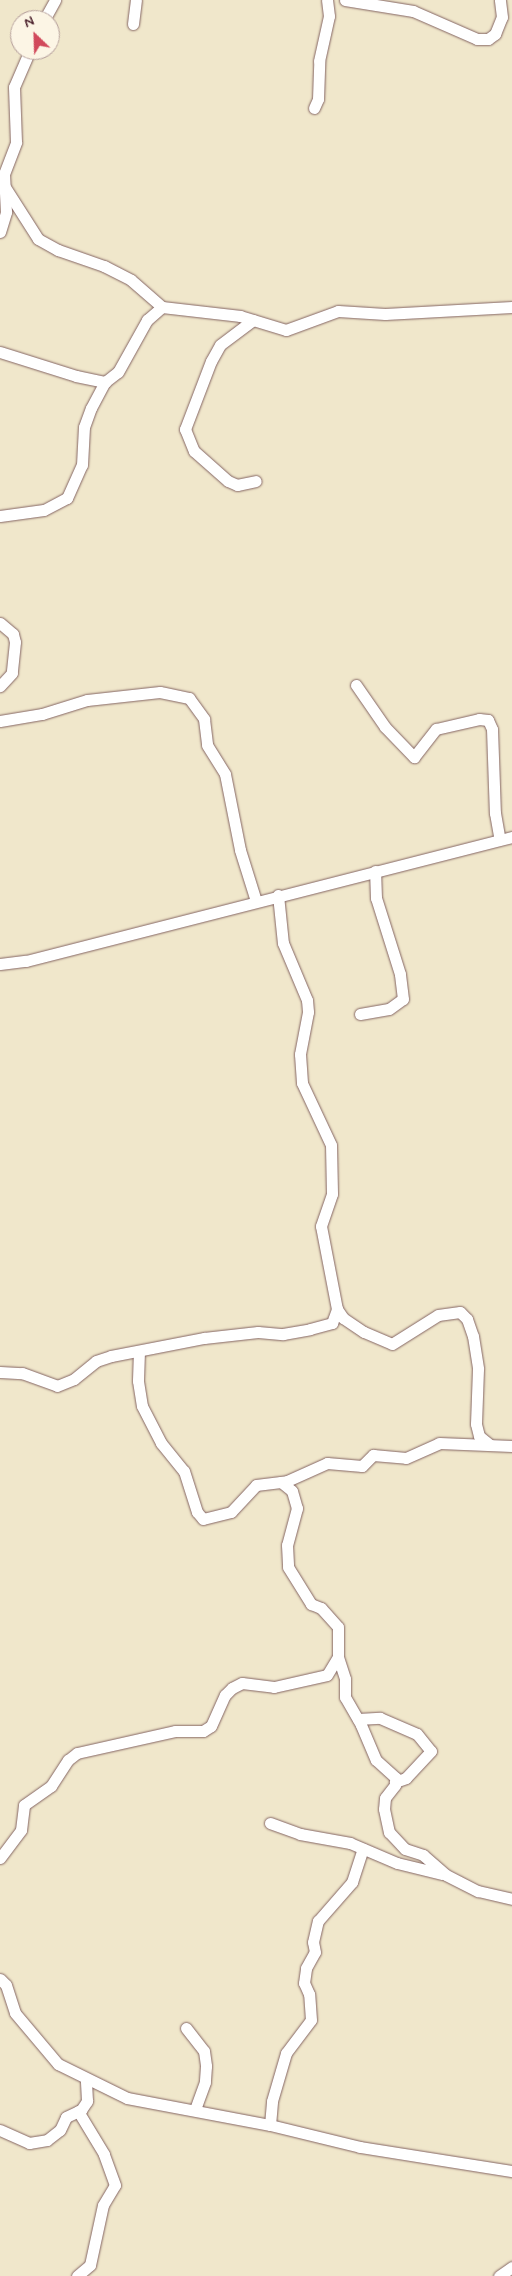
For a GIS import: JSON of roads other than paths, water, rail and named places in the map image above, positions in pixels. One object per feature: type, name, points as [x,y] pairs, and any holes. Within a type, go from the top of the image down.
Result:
[{"type":"street","points":[[133,24],[136,0]]},
{"type":"street","points":[[314,108],[318,98],[319,61],[329,16],[327,0]]},
{"type":"street","points":[[345,0],[414,11],[477,39],[488,39],[495,34],[502,17],[500,0]]},
{"type":"street","points":[[0,232],[6,212],[3,184],[16,142],[14,87],[26,60]]},
{"type":"street","points":[[3,184],[38,238],[58,250],[104,266],[131,280],[162,307]]},
{"type":"street","points":[[0,516],[44,510],[67,498],[82,465],[84,427],[105,382],[118,372],[147,320],[162,307],[180,307],[253,320],[286,330],[338,311],[386,314],[512,307]]},
{"type":"street","points":[[253,320],[220,345],[211,361],[185,429],[194,451],[228,481],[237,485],[256,481]]},
{"type":"street","points":[[0,352],[76,376],[105,382]]},
{"type":"street","points":[[0,623],[13,634],[15,642],[12,672],[0,686]]},
{"type":"street","points":[[356,685],[385,727],[414,757],[436,729],[479,719],[488,720],[492,729],[495,813],[500,840]]},
{"type":"street","points":[[0,721],[42,714],[87,700],[160,692],[188,698],[204,719],[207,745],[225,774],[240,850],[256,901]]},
{"type":"street","points":[[0,964],[26,961],[278,895],[512,837]]},
{"type":"street","points":[[360,1014],[389,1009],[403,999],[400,974],[376,898],[375,871]]},
{"type":"street","points":[[278,895],[283,943],[307,1000],[308,1012],[300,1054],[302,1083],[331,1145],[332,1194],[320,1226],[337,1309],[343,1318],[357,1328],[392,1344],[438,1315],[460,1312],[470,1327],[478,1369],[476,1424],[479,1436],[490,1445]]},
{"type":"street","points":[[0,954],[26,961]]},
{"type":"street","points":[[0,1372],[22,1373],[57,1386],[74,1379],[96,1361],[204,1338],[258,1332],[283,1334],[310,1329],[332,1323],[337,1309]]},
{"type":"street","points":[[139,1351],[138,1380],[142,1406],[161,1443],[184,1471],[198,1516],[215,1518],[231,1512],[256,1485],[281,1482],[327,1463],[362,1466],[373,1455],[406,1458],[439,1443],[512,1446]]},
{"type":"street","points":[[281,1482],[292,1491],[297,1508],[287,1545],[288,1567],[311,1604],[321,1608],[338,1627],[338,1657],[345,1678],[344,1697],[358,1719],[376,1760],[396,1778],[385,1798],[384,1809],[389,1832],[405,1849],[423,1855],[446,1875],[478,1892],[512,1899]]},
{"type":"street","points":[[0,1858],[21,1830],[24,1805],[51,1786],[68,1760],[77,1753],[175,1731],[203,1731],[211,1726],[225,1695],[232,1688],[242,1683],[274,1687],[327,1675],[338,1657]]},
{"type":"street","points":[[358,1719],[380,1718],[417,1734],[431,1750],[406,1778],[395,1782]]},
{"type":"street","points":[[270,1824],[300,1834],[350,1843],[397,1863],[446,1875]]},
{"type":"street","points":[[270,2125],[272,2102],[286,2053],[311,2020],[309,1994],[304,1982],[306,1968],[315,1952],[313,1942],[318,1921],[352,1882],[363,1849]]},
{"type":"street","points":[[0,1979],[6,1985],[15,2013],[41,2047],[58,2064],[86,2081],[127,2098],[270,2125],[360,2147],[512,2171]]},
{"type":"street","points":[[186,2028],[204,2051],[206,2066],[205,2082],[195,2110]]},
{"type":"street","points":[[0,2130],[29,2143],[47,2140],[60,2130],[66,2117],[78,2111],[87,2101],[86,2081]]},
{"type":"street","points":[[77,2276],[90,2265],[94,2255],[96,2230],[103,2206],[115,2186],[104,2154],[78,2111]]},
{"type":"street","points":[[499,2276],[512,2266]]}]
